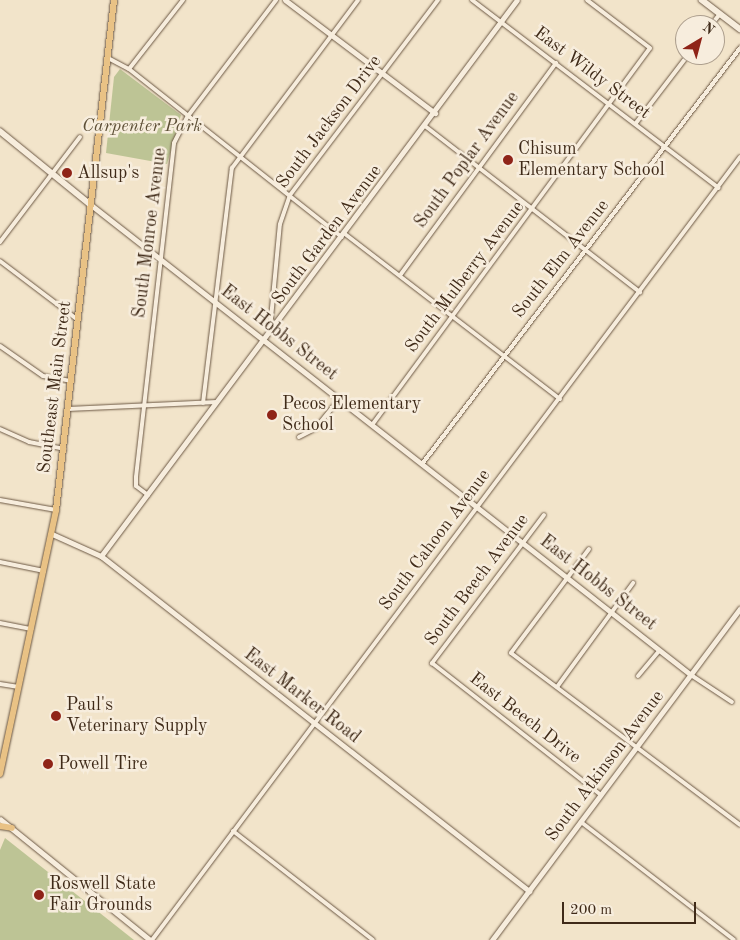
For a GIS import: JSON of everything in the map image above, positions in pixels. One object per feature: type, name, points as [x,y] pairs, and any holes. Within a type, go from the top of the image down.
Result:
[{"type":"main road","name":"Southeast Main Street","points":[[0,774],[34,629],[56,510],[114,0]]},
{"type":"main road","points":[[702,0],[740,29]]},
{"type":"main road","name":"East Hobbs Street","points":[[0,131],[91,204]]},
{"type":"main road","points":[[0,826],[12,828]]},
{"type":"street","points":[[129,69],[183,0]]},
{"type":"street","name":"South Monroe Avenue","points":[[148,495],[136,486],[173,151],[188,116],[276,0]]},
{"type":"street","points":[[285,0],[435,113]]},
{"type":"street","points":[[203,401],[228,183],[240,154],[358,0]]},
{"type":"street","name":"South Jackson Drive","points":[[270,334],[280,224],[290,196],[438,0]]},
{"type":"street","name":"East Wildy Street","points":[[472,0],[719,188]]},
{"type":"street","name":"South Garden Avenue","points":[[101,556],[270,334],[517,0]]},
{"type":"street","name":"South Mulberry Avenue","points":[[372,424],[611,104],[650,48],[587,0]]},
{"type":"street","name":"South Elm Avenue","points":[[422,464],[740,48]]},
{"type":"street","points":[[108,58],[129,69],[240,154],[290,196],[401,274],[560,399]]},
{"type":"street","name":"South Poplar Avenue","points":[[401,274],[556,63]]},
{"type":"street","points":[[636,123],[680,65]]},
{"type":"street","points":[[425,126],[640,292]]},
{"type":"street","points":[[0,242],[80,136]]},
{"type":"street","name":"South Cahoon Avenue","points":[[151,940],[476,507],[719,188],[740,157]]},
{"type":"street","name":"East Hobbs Street","points":[[91,204],[659,651],[732,702]]},
{"type":"street","points":[[0,261],[78,320]]},
{"type":"street","points":[[0,346],[42,376],[72,381]]},
{"type":"street","points":[[299,437],[316,429],[339,399]]},
{"type":"street","points":[[68,409],[144,406],[203,401],[217,402]]},
{"type":"street","points":[[0,429],[29,442],[64,449]]},
{"type":"street","points":[[0,500],[56,510]]},
{"type":"street","name":"South Beech Avenue","points":[[432,663],[544,515]]},
{"type":"street","name":"East Marker Road","points":[[52,534],[101,556],[529,891]]},
{"type":"street","points":[[589,549],[511,653],[636,750],[740,825]]},
{"type":"street","points":[[0,562],[45,571]]},
{"type":"street","points":[[557,687],[633,583]]},
{"type":"street","name":"South Atkinson Avenue","points":[[492,940],[740,609]]},
{"type":"street","points":[[0,623],[34,629]]},
{"type":"street","points":[[638,676],[659,651]]},
{"type":"street","name":"East Beech Drive","points":[[432,663],[602,795]]},
{"type":"street","points":[[0,684],[21,688]]},
{"type":"street","points":[[0,819],[151,940]]},
{"type":"street","points":[[581,822],[734,940]]},
{"type":"street","points":[[233,831],[373,940]]},
{"type":"green space","name":"Carpenter Park","points":[[120,69],[181,115],[167,164],[106,153],[114,77]]},
{"type":"green space","name":"Roswell State Fair Grounds","points":[[5,838],[134,940],[0,940],[0,850]]},
{"type":"place","name":"Chisum Elementary School","points":[[508,160]]},
{"type":"place","name":"Allsup's","points":[[67,173]]},
{"type":"place","name":"Pecos Elementary School","points":[[272,415]]},
{"type":"place","name":"Paul's Veterinary Supply","points":[[56,716]]},
{"type":"place","name":"Powell Tire","points":[[48,764]]},
{"type":"place","name":"Roswell State Fair Grounds","points":[[39,895]]}]
